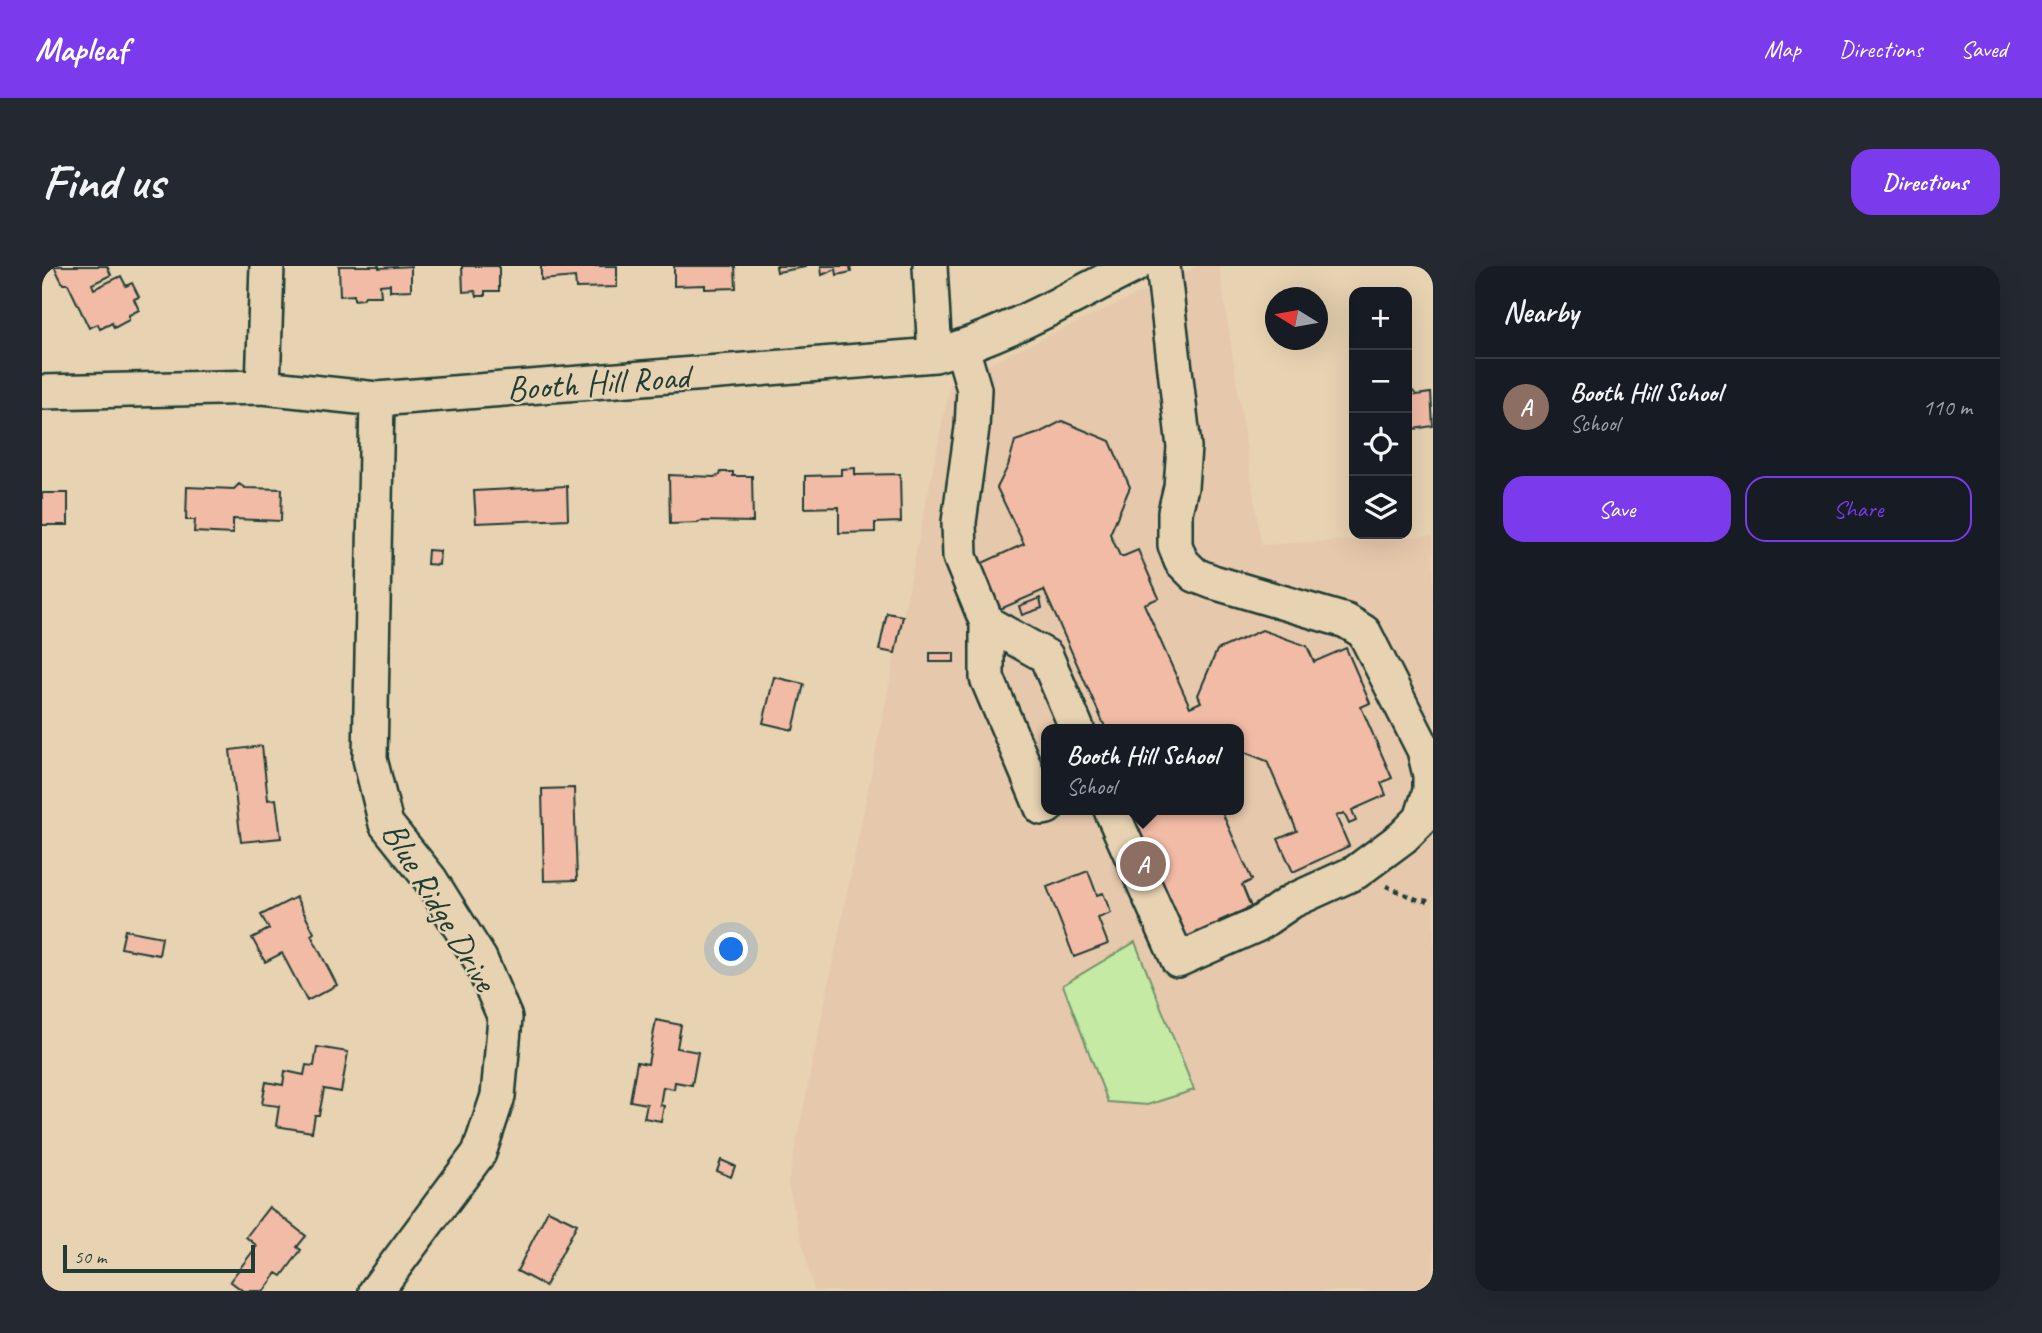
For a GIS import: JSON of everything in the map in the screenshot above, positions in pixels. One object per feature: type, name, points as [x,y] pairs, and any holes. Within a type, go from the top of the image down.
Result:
[{"type":"street","points":[[263,387],[267,266]]},
{"type":"street","points":[[930,266],[949,352],[974,389],[972,428],[959,522],[960,557],[987,623],[986,678],[1041,806]]},
{"type":"street","name":"Booth Hill Road","points":[[42,392],[263,387],[377,399],[949,352],[1003,332],[1134,266]]},
{"type":"street","points":[[1113,815],[1178,960],[1257,925],[1292,901],[1356,872],[1403,837],[1421,818],[1430,791],[1430,775],[1424,750],[1364,632],[1355,625],[1213,583],[1195,575],[1181,561],[1175,545],[1174,529],[1184,447],[1163,266]]},
{"type":"street","name":"Blue Ridge Drive","points":[[376,1291],[479,1153],[498,1096],[505,1018],[480,959],[430,879],[386,824],[370,759],[377,399]]},
{"type":"street","points":[[987,623],[1046,656],[1075,724]]},
{"type":"path","points":[[1356,872],[1416,899],[1433,902]]},
{"type":"shaded area","points":[[1199,266],[1219,266],[1261,545],[1433,536],[1433,1291],[814,1291],[788,1184],[951,381]]},
{"type":"green space","points":[[1135,942],[1194,1090],[1147,1105],[1108,1102],[1063,985]]},
{"type":"building","points":[[54,266],[107,266],[111,275],[92,284],[94,289],[121,276],[126,286],[132,283],[139,297],[134,299],[139,310],[129,315],[129,320],[114,328],[112,323],[100,329],[98,324],[89,328],[68,284],[63,284]]},
{"type":"building","points":[[339,266],[411,266],[411,290],[390,291],[390,284],[380,285],[381,296],[365,296],[363,299],[354,300],[354,295],[340,296]]},
{"type":"building","points":[[462,266],[499,266],[499,291],[485,291],[485,296],[477,296],[475,291],[463,292]]},
{"type":"building","points":[[541,266],[617,266],[617,287],[576,288],[575,277],[541,280]]},
{"type":"building","points":[[674,266],[735,266],[736,288],[674,286]]},
{"type":"building","points":[[776,266],[806,266],[806,267],[777,272]]},
{"type":"building","points":[[821,266],[854,266],[850,267],[851,272],[837,275],[836,269],[822,275]]},
{"type":"building","points":[[1412,391],[1416,395],[1431,393],[1433,426],[1412,429]]},
{"type":"building","points":[[1062,421],[1110,441],[1130,487],[1110,534],[1120,556],[1138,550],[1159,598],[1144,604],[1190,707],[1201,702],[1198,695],[1217,650],[1262,630],[1307,646],[1314,662],[1346,648],[1370,703],[1361,707],[1392,778],[1381,783],[1386,795],[1352,810],[1356,821],[1349,824],[1344,813],[1336,816],[1349,846],[1293,872],[1278,839],[1297,831],[1267,761],[1244,752],[1244,724],[1104,724],[1044,590],[998,610],[978,565],[1024,544],[997,488],[1008,466],[1015,441]]},
{"type":"building","points":[[855,468],[855,475],[900,474],[901,522],[875,523],[875,532],[839,533],[839,507],[805,508],[805,476],[841,475],[841,469]]},
{"type":"building","points":[[721,472],[733,472],[733,476],[752,476],[753,522],[701,521],[670,524],[669,475],[714,477]]},
{"type":"building","points":[[239,484],[245,488],[282,489],[281,521],[233,519],[233,534],[194,532],[195,520],[186,520],[187,487],[234,489]]},
{"type":"building","points":[[567,486],[568,519],[476,523],[474,491]]},
{"type":"building","points":[[42,493],[68,493],[68,525],[42,525]]},
{"type":"building","points":[[428,550],[440,551],[439,565],[427,564]]},
{"type":"building","points":[[1040,598],[1042,608],[1022,615],[1019,606]]},
{"type":"building","points":[[887,613],[903,616],[895,653],[879,650]]},
{"type":"building","points":[[930,653],[954,653],[954,662],[930,662]]},
{"type":"building","points":[[774,677],[804,684],[793,730],[763,723]]},
{"type":"building","points":[[262,746],[268,800],[276,799],[281,838],[241,842],[230,750]]},
{"type":"building","points":[[574,788],[577,880],[544,881],[542,789]]},
{"type":"building","points":[[1132,815],[1223,815],[1252,880],[1242,885],[1251,907],[1219,921],[1225,933],[1192,948]]},
{"type":"building","points":[[1088,871],[1097,895],[1103,893],[1111,913],[1098,918],[1108,944],[1074,957],[1047,887]]},
{"type":"building","points":[[296,897],[314,933],[311,935],[337,985],[307,1001],[282,953],[265,962],[252,938],[269,929],[261,915]]},
{"type":"building","points":[[125,930],[162,937],[159,955],[121,948]]},
{"type":"building","points":[[656,1020],[681,1025],[677,1048],[698,1052],[692,1085],[675,1082],[674,1089],[663,1087],[660,1105],[664,1106],[661,1121],[644,1118],[647,1104],[630,1101],[637,1062],[648,1064]]},
{"type":"building","points":[[317,1047],[348,1052],[341,1092],[324,1089],[319,1115],[315,1115],[312,1132],[276,1126],[279,1106],[262,1104],[266,1082],[283,1085],[285,1071],[304,1075],[306,1065],[314,1066]]},
{"type":"building","points":[[721,1160],[735,1166],[731,1177],[717,1171]]},
{"type":"building","points":[[269,1207],[306,1236],[297,1247],[301,1250],[282,1276],[277,1273],[264,1291],[243,1291],[230,1281],[257,1246],[246,1237]]},
{"type":"building","points":[[548,1210],[577,1224],[545,1286],[517,1271]]},
{"type":"place","name":"Booth Hill School","points":[[1143,864]]}]
